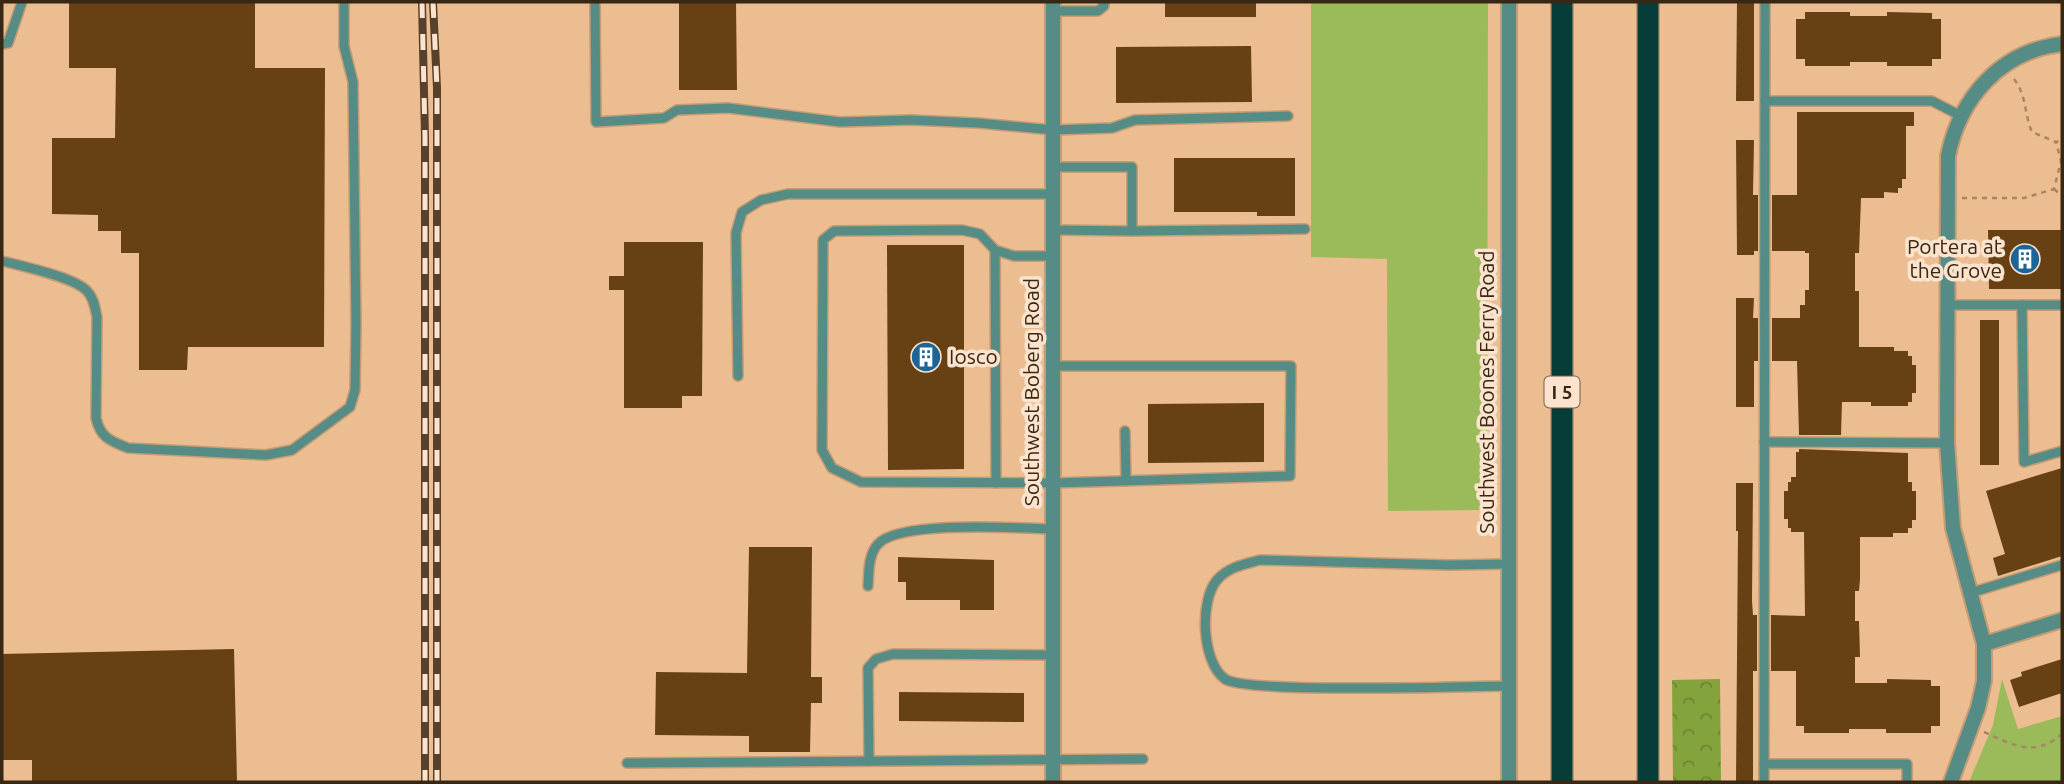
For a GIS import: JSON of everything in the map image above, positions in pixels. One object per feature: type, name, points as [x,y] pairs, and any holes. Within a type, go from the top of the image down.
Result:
[{"type":"highway","name":"I 5","points":[[1562,2],[1562,782]]},
{"type":"highway","points":[[1648,2],[1648,782]]},
{"type":"street","name":"Southwest Boones Ferry Road","points":[[1508,2],[1509,782]]},
{"type":"street","name":"Southwest Boberg Road","points":[[1053,782],[1054,6]]},
{"type":"street","points":[[1951,782],[1978,708],[1983,681],[1984,644],[1953,528],[1947,443],[1948,156],[1951,141],[1967,103],[1985,79],[2004,65],[2036,49],[2062,44]]},
{"type":"street","points":[[1984,644],[2062,620]]},
{"type":"lane","points":[[2,44],[8,43],[22,2]]},
{"type":"lane","points":[[2,261],[73,282],[86,289],[94,301],[97,317],[96,418],[99,432],[110,441],[128,448],[266,455],[292,450],[326,426],[350,407],[355,390],[353,82],[344,46],[344,2]]},
{"type":"lane","points":[[595,2],[596,122],[664,118],[677,110],[728,108],[840,122],[911,120],[1054,130],[1112,128],[1135,120],[1288,116]]},
{"type":"lane","points":[[1054,6],[1098,11],[1104,6],[1104,2]]},
{"type":"lane","points":[[1764,782],[1765,2]]},
{"type":"lane","points":[[1765,101],[1932,101],[1961,116]]},
{"type":"lane","points":[[1054,167],[1132,167],[1132,230]]},
{"type":"lane","points":[[738,376],[736,233],[742,212],[761,200],[788,194],[1054,194]]},
{"type":"lane","points":[[1054,230],[1305,229]]},
{"type":"lane","points":[[1053,366],[1291,366],[1290,476],[1053,483],[861,482],[832,468],[822,450],[823,240],[834,231],[962,230],[980,234],[995,250],[1014,256],[1054,256]]},
{"type":"lane","points":[[995,250],[996,483]]},
{"type":"lane","points":[[1948,305],[2062,305]]},
{"type":"lane","points":[[2022,305],[2024,462],[2062,451]]},
{"type":"lane","points":[[1125,431],[1126,481]]},
{"type":"lane","points":[[1764,442],[1947,443]]},
{"type":"lane","points":[[868,586],[872,554],[879,542],[893,536],[927,528],[1053,529]]},
{"type":"lane","points":[[1508,564],[1260,560],[1233,567],[1216,580],[1207,602],[1206,625],[1214,669],[1227,681],[1245,685],[1509,686]]},
{"type":"lane","points":[[1970,593],[2062,565]]},
{"type":"lane","points":[[869,761],[868,668],[876,659],[893,654],[1053,655]]},
{"type":"lane","points":[[627,763],[1143,760]]},
{"type":"lane","points":[[1764,764],[1907,764],[1907,782]]},
{"type":"path","points":[[2004,65],[2024,94],[2025,114],[2032,132],[2056,142],[2062,140]]},
{"type":"path","points":[[1958,198],[2024,198],[2054,189],[2061,176],[2062,162],[2056,142]]},
{"type":"path","points":[[2054,189],[2062,196]]},
{"type":"path","points":[[1971,727],[2014,745],[2030,748],[2049,744],[2062,734]]},
{"type":"green space","points":[[1311,2],[1488,2],[1487,510],[1388,511],[1387,259],[1311,257]]},
{"type":"green space","points":[[1720,679],[1721,782],[1673,782],[1672,680]]},
{"type":"green space","points":[[2002,679],[2018,729],[2062,716],[2062,782],[1969,782],[1993,725]]},
{"type":"building","points":[[69,2],[255,2],[255,68],[325,68],[324,347],[188,347],[187,370],[139,370],[139,253],[121,253],[121,231],[98,231],[98,215],[52,214],[52,138],[115,138],[116,68],[69,68]]},
{"type":"building","points":[[679,2],[736,2],[737,90],[679,90]]},
{"type":"building","points":[[1165,2],[1256,2],[1256,17],[1165,17]]},
{"type":"building","points":[[1737,2],[1754,2],[1754,101],[1736,101]]},
{"type":"building","points":[[1805,12],[1850,12],[1850,16],[1887,16],[1887,12],[1932,13],[1932,19],[1941,19],[1941,59],[1932,59],[1932,66],[1887,66],[1887,62],[1850,62],[1850,66],[1805,66],[1805,59],[1796,59],[1796,19],[1805,19]]},
{"type":"building","points":[[1251,46],[1252,102],[1116,103],[1116,47]]},
{"type":"building","points":[[1797,112],[1914,112],[1914,126],[1906,126],[1906,179],[1902,179],[1902,188],[1898,188],[1898,193],[1884,192],[1884,198],[1861,198],[1859,253],[1855,253],[1855,291],[1859,291],[1859,347],[1894,347],[1894,351],[1908,351],[1908,356],[1912,356],[1912,365],[1916,365],[1916,393],[1912,393],[1912,402],[1908,402],[1908,406],[1871,406],[1871,402],[1842,402],[1841,435],[1799,435],[1797,361],[1772,361],[1772,318],[1800,318],[1800,305],[1805,305],[1805,290],[1809,290],[1809,253],[1772,251],[1772,195],[1797,195]]},
{"type":"building","points":[[1736,140],[1754,140],[1753,195],[1758,195],[1758,251],[1754,251],[1754,255],[1737,255]]},
{"type":"building","points":[[1174,158],[1295,158],[1295,216],[1257,216],[1257,212],[1174,212]]},
{"type":"building","name":"Portera at the Grove","points":[[1988,230],[2062,230],[2062,289],[1989,289]]},
{"type":"building","points":[[624,242],[703,242],[702,396],[682,396],[682,408],[624,408],[624,290],[609,290],[609,276],[624,276]]},
{"type":"building","name":"Iosco","points":[[887,245],[964,245],[964,469],[888,470]]},
{"type":"building","points":[[1736,298],[1754,298],[1753,318],[1758,318],[1754,407],[1736,407]]},
{"type":"building","points":[[1980,320],[1999,320],[1999,465],[1980,465]]},
{"type":"building","points":[[1264,403],[1264,462],[1148,463],[1148,404]]},
{"type":"building","points":[[1799,449],[1908,453],[1908,482],[1912,482],[1912,491],[1916,491],[1916,520],[1912,520],[1912,528],[1908,528],[1908,533],[1893,533],[1893,537],[1860,537],[1860,579],[1859,591],[1855,591],[1855,621],[1859,621],[1860,657],[1855,657],[1855,683],[1887,683],[1887,679],[1931,680],[1931,686],[1940,686],[1940,726],[1931,726],[1931,733],[1886,733],[1886,729],[1849,729],[1849,733],[1804,733],[1804,726],[1796,726],[1796,671],[1771,671],[1771,615],[1805,616],[1804,532],[1791,532],[1788,519],[1784,519],[1784,491],[1788,491],[1791,477],[1796,477],[1796,452],[1799,452]]},
{"type":"building","points":[[2062,468],[2062,556],[1998,576],[1993,558],[2005,554],[1986,491]]},
{"type":"building","points":[[1736,483],[1753,483],[1752,601],[1753,615],[1757,615],[1757,671],[1753,671],[1753,782],[1736,782]]},
{"type":"building","points":[[749,547],[812,547],[811,677],[822,677],[822,703],[811,703],[810,752],[749,752],[749,736],[655,735],[656,672],[747,673]]},
{"type":"building","points":[[898,557],[994,560],[994,610],[960,610],[960,600],[906,600],[906,582],[898,582]]},
{"type":"building","points":[[234,649],[237,782],[32,782],[32,760],[2,760],[2,654]]},
{"type":"building","points":[[2062,659],[2062,693],[2019,707],[2010,680],[2022,676],[2021,672]]},
{"type":"building","points":[[899,692],[1024,693],[1024,722],[899,721]]},
{"type":"railway","points":[[422,2],[425,137],[425,782]]},
{"type":"railway","points":[[433,2],[437,88],[437,782]]},
{"type":"place","name":"Portera at the Grove","points":[[2025,259]]},
{"type":"place","name":"Iosco","points":[[926,357]]}]
